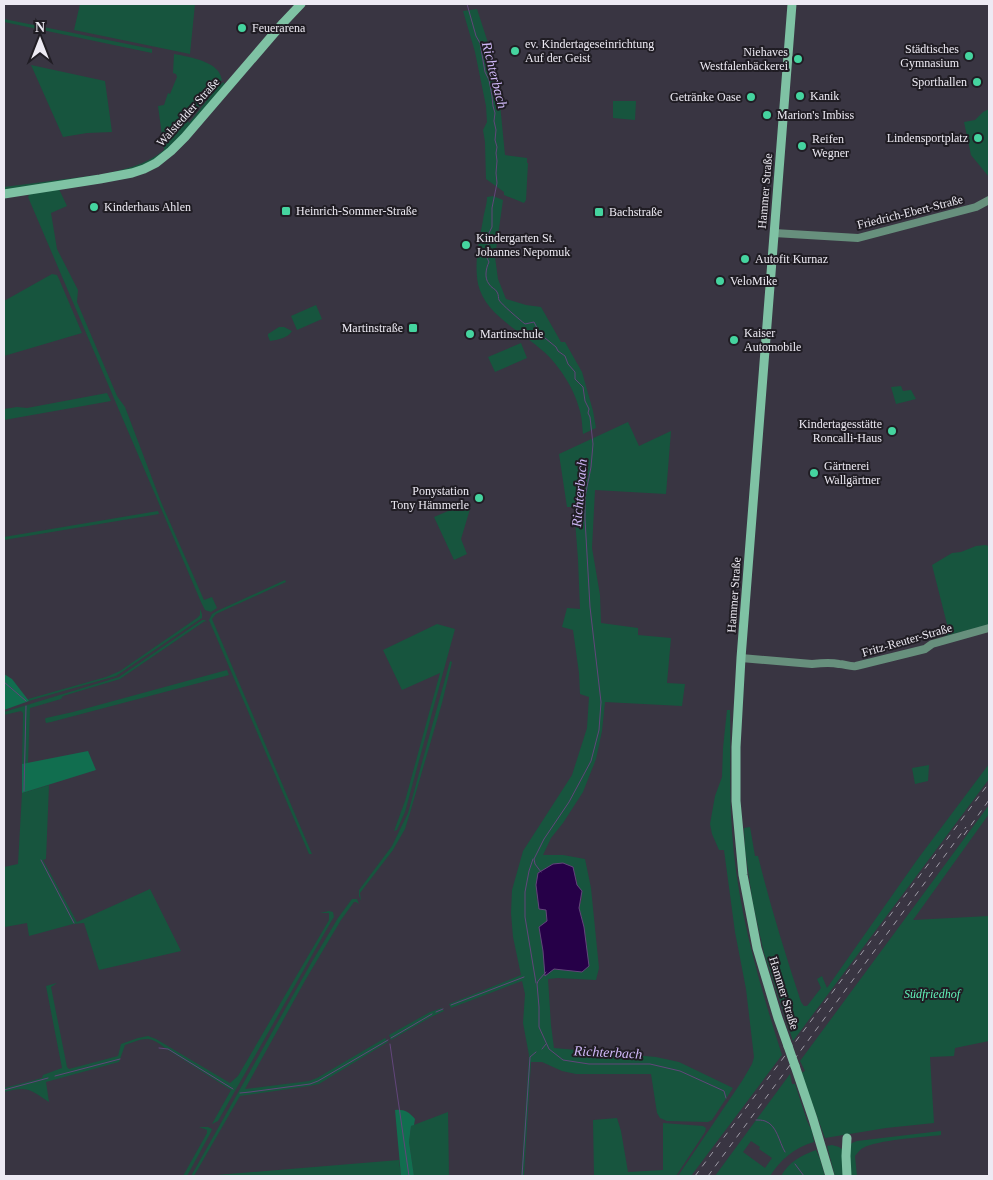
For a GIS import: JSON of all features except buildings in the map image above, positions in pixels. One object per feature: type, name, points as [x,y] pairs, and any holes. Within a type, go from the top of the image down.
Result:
[{"type":"main road","name":"Walstedder Straße","points":[[4,194],[120,176],[144,169],[156,163],[185,137],[301,4]]},
{"type":"main road","name":"Hammer Straße","points":[[792,4],[741,658],[736,747],[736,801],[743,875],[757,948],[830,1176]]},
{"type":"main road","points":[[847,1138],[847,1176]]},
{"type":"street","name":"Friedrich-Ebert-Straße","points":[[774,233],[858,238],[976,207],[989,200]]},
{"type":"street","name":"Fritz-Reuter-Straße","points":[[741,658],[812,664],[824,662],[841,664],[848,667],[925,649],[932,644],[989,628]]},
{"type":"green space","points":[[80,4],[195,4],[190,54],[74,30]]},
{"type":"green space","points":[[477,9],[490,49],[500,104],[505,155],[527,158],[526,200],[524,203],[504,195],[504,192],[486,179],[483,130],[487,122],[486,106],[475,52],[463,11]]},
{"type":"green space","points":[[4,19],[152,49],[152,53],[4,22]]},
{"type":"green space","points":[[174,54],[208,63],[218,71],[222,80],[188,121],[189,123],[219,85],[224,82],[225,86],[190,128],[187,128],[158,158],[133,170],[100,175],[126,169],[150,160],[164,150],[158,106],[164,105],[177,77],[173,73]]},
{"type":"green space","points":[[31,65],[105,81],[112,132],[87,133],[63,137]]},
{"type":"green space","points":[[613,101],[636,101],[635,120],[613,118]]},
{"type":"green space","name":"Lindensportplatz","points":[[989,109],[989,177],[971,155],[964,122],[975,120]]},
{"type":"green space","points":[[97,175],[96,177],[4,192],[4,187]]},
{"type":"green space","points":[[58,187],[67,206],[51,213],[57,249],[78,290],[77,302],[117,396],[125,407],[161,502],[204,600],[212,597],[217,608],[211,612],[205,610],[201,602],[28,197],[30,193]]},
{"type":"green space","points":[[493,196],[503,200],[495,257],[498,279],[506,299],[541,307],[561,342],[565,342],[582,372],[596,428],[583,434],[581,414],[577,400],[560,369],[549,356],[496,314],[482,295],[477,276],[478,252],[487,197]]},
{"type":"green space","points":[[52,274],[57,275],[82,333],[4,356],[4,301]]},
{"type":"green space","points":[[316,305],[322,319],[297,330],[291,316]]},
{"type":"green space","points":[[279,327],[292,331],[285,337],[270,341],[268,334]]},
{"type":"green space","points":[[521,343],[527,358],[495,372],[488,357]]},
{"type":"green space","points":[[901,386],[903,391],[911,390],[916,399],[896,404],[891,387]]},
{"type":"green space","points":[[107,393],[111,401],[4,420],[4,409],[27,408]]},
{"type":"green space","points":[[628,422],[639,446],[671,431],[666,494],[595,490],[592,548],[600,595],[601,623],[638,628],[638,635],[671,638],[667,683],[685,684],[682,706],[605,702],[602,731],[596,759],[583,792],[551,838],[543,855],[563,855],[585,859],[591,888],[599,968],[596,980],[548,979],[554,1048],[656,1057],[679,1062],[733,1088],[712,1120],[708,1122],[667,1121],[660,1118],[657,1113],[651,1074],[576,1074],[562,1071],[542,1062],[531,1062],[524,1176],[521,1176],[529,1055],[523,1023],[525,994],[522,981],[451,1008],[449,1004],[521,975],[513,937],[512,890],[523,851],[572,775],[587,728],[589,697],[580,694],[573,630],[562,627],[567,608],[580,609],[574,507],[567,507],[559,454]],"holes":[[[553,864],[576,877],[582,898],[579,908],[587,946],[582,972],[554,969],[546,975],[543,951],[547,921],[546,910],[537,900],[536,885],[538,873]]]},
{"type":"green space","points":[[467,503],[470,509],[461,539],[467,554],[454,560],[434,517]]},
{"type":"green space","points":[[158,511],[159,514],[4,540],[4,537]]},
{"type":"green space","points":[[985,545],[989,546],[989,625],[945,636],[944,633],[949,632],[932,565],[952,553]]},
{"type":"green space","points":[[285,580],[286,582],[216,614],[212,619],[312,854],[309,854],[209,620],[212,614],[217,611]]},
{"type":"green space","points":[[200,609],[202,618],[116,676],[29,701],[28,699],[106,677],[120,671],[197,618],[200,615]]},
{"type":"green space","points":[[202,620],[205,620],[207,623],[205,621],[120,679],[30,708],[28,763],[22,764],[23,713],[21,711],[4,715],[4,712],[119,677]]},
{"type":"green space","points":[[437,624],[455,629],[405,812],[397,830],[394,831],[405,801],[440,673],[402,690],[383,650]]},
{"type":"green space","points":[[450,661],[452,662],[442,703],[405,829],[393,850],[360,893],[361,901],[359,890],[392,846],[408,813]]},
{"type":"green space","points":[[227,670],[229,675],[46,723],[46,718]]},
{"type":"green space","points":[[4,674],[12,679],[29,701],[4,710]]},
{"type":"green space","points":[[727,710],[730,710],[731,817],[739,889],[757,973],[782,1055],[691,1176],[678,1176],[742,1081],[754,1057],[746,989],[735,932],[724,850],[719,850],[710,824],[715,796],[722,777]]},
{"type":"green space","points":[[88,751],[96,770],[22,793],[22,764]]},
{"type":"green space","points":[[989,764],[989,779],[793,1041],[764,953],[753,904],[745,850],[744,828],[750,827],[755,856],[758,856],[789,965],[801,1002],[804,1006],[807,1006],[821,988],[817,979],[822,976],[827,988],[917,860]]},
{"type":"green space","points":[[929,765],[928,781],[915,784],[912,768]]},
{"type":"green space","points":[[49,785],[46,859],[43,860],[77,922],[150,889],[181,951],[99,970],[84,923],[73,924],[29,936],[27,923],[5,927],[4,867],[18,864],[22,793]]},
{"type":"green space","name":"Südfriedhof","points":[[989,805],[989,814],[913,920],[989,916],[989,1041],[955,1048],[954,1056],[930,1057],[934,1123],[886,1128],[825,1138],[801,1073],[805,1071],[800,1061]]},
{"type":"green space","points":[[352,899],[357,899],[359,904],[354,902],[341,920],[245,1089],[309,1081],[385,1038],[388,1042],[319,1084],[240,1096],[194,1176],[191,1176],[310,965],[338,918]]},
{"type":"green space","points":[[333,912],[334,917],[218,1121],[212,1124],[231,1090],[150,1039],[125,1045],[119,1062],[46,1082],[49,1102],[37,1094],[24,1089],[4,1092],[4,1088],[42,1078],[43,1075],[62,1068],[46,986],[57,983],[51,987],[67,1067],[69,1069],[118,1056],[121,1044],[148,1036],[230,1083],[238,1076],[329,920],[329,913],[320,913]]},
{"type":"green space","points":[[442,1008],[444,1011],[391,1040],[389,1035],[430,1012]]},
{"type":"green space","points":[[790,1074],[792,1084],[795,1084],[812,1131],[814,1142],[801,1147],[789,1155],[770,1176],[715,1176]],"holes":[[[751,1141],[760,1147],[759,1149],[772,1158],[765,1168],[743,1152]]]},
{"type":"green space","points":[[395,1110],[411,1114],[415,1119],[414,1125],[411,1126],[409,1142],[414,1176],[401,1176]]},
{"type":"green space","points":[[448,1112],[449,1176],[414,1176],[409,1142],[411,1126]]},
{"type":"green space","points":[[617,1118],[628,1172],[663,1170],[663,1123],[703,1126],[706,1128],[676,1176],[594,1176],[593,1120]]},
{"type":"green space","points":[[199,1127],[212,1129],[187,1176],[183,1176],[207,1133],[207,1130]]},
{"type":"green space","points":[[941,1131],[941,1135],[869,1145],[855,1156],[857,1176],[850,1176],[849,1146],[852,1143]]},
{"type":"green space","points":[[832,1145],[843,1150],[844,1176],[835,1176],[827,1146]]},
{"type":"green space","points":[[816,1150],[825,1176],[781,1176],[788,1166],[796,1160]]},
{"type":"green space","points":[[399,1160],[401,1176],[204,1176]]},
{"type":"shaded area","points":[[563,863],[573,867],[577,885],[582,891],[579,908],[584,927],[589,966],[582,972],[554,969],[545,976],[539,927],[547,921],[546,910],[539,909],[536,885],[538,873],[553,864]]},
{"type":"waterway","name":"Richterbach","points":[[467,4],[476,36],[480,43],[495,113],[497,183],[492,208],[492,227],[485,254],[489,262],[486,270],[486,279],[498,294],[499,300],[503,305],[525,324],[534,322],[538,334],[565,356],[568,364],[575,372],[575,379],[583,387],[585,401],[589,409],[593,444],[585,497],[585,519],[590,607],[601,702],[599,730],[591,761],[569,802],[544,839],[534,859],[541,872]]},
{"type":"waterway","points":[[4,682],[26,701]]},
{"type":"waterway","points":[[24,791],[26,706]]},
{"type":"waterway","points":[[533,859],[525,892],[525,917],[536,983]]},
{"type":"waterway","points":[[41,860],[74,923]]},
{"type":"waterway","name":"Richterbach","points":[[546,972],[537,984],[539,1027],[549,1049],[563,1060],[589,1064],[650,1064],[680,1071],[724,1091],[726,1098]]},
{"type":"waterway","points":[[451,1005],[524,977]]},
{"type":"waterway","points":[[436,1012],[443,1009]]},
{"type":"waterway","points":[[391,1038],[432,1014]]},
{"type":"waterway","points":[[240,1093],[310,1084],[388,1040]]},
{"type":"waterway","points":[[390,1044],[409,1176]]},
{"type":"waterway","name":"Richterbach","points":[[542,1049],[546,1044]]},
{"type":"waterway","points":[[159,1048],[168,1049],[233,1089]]},
{"type":"waterway","points":[[522,1176],[530,1057],[536,1052]]},
{"type":"waterway","points":[[55,1076],[120,1059]]},
{"type":"waterway","points":[[4,1090],[48,1078]]},
{"type":"waterway","name":"Richterbach","points":[[756,1120],[765,1121],[772,1126],[785,1152]]},
{"type":"waterway","name":"Richterbach","points":[[795,1164],[804,1176]]},
{"type":"railway","points":[[695,1176],[989,783]]},
{"type":"railway","points":[[964,835],[989,800]]},
{"type":"railway","points":[[708,1176],[966,827]]},
{"type":"place","name":"Feuerarena","points":[[242,28]]},
{"type":"place","name":"ev. Kindertageseinrichtung Auf der Geist","points":[[515,51]]},
{"type":"place","name":"Städtisches Gymnasium","points":[[969,56]]},
{"type":"place","name":"Niehaves Westfalenbäckerei","points":[[798,59]]},
{"type":"place","name":"Sporthallen","points":[[977,82]]},
{"type":"place","name":"Kanik","points":[[800,96]]},
{"type":"place","name":"Getränke Oase","points":[[751,97]]},
{"type":"place","name":"Marion's Imbiss","points":[[767,115]]},
{"type":"place","name":"Lindensportplatz","points":[[978,138]]},
{"type":"place","name":"Reifen Wegner","points":[[802,146]]},
{"type":"place","name":"Kinderhaus Ahlen","points":[[94,207]]},
{"type":"place","name":"Heinrich-Sommer-Straße","points":[[286,211]]},
{"type":"place","name":"Bachstraße","points":[[599,212]]},
{"type":"place","name":"Kindergarten St. Johannes Nepomuk","points":[[466,245]]},
{"type":"place","name":"Autofit Kurnaz","points":[[745,259]]},
{"type":"place","name":"VeloMike","points":[[720,281]]},
{"type":"place","name":"Martinstraße","points":[[413,328]]},
{"type":"place","name":"Martinschule","points":[[470,334]]},
{"type":"place","name":"Kaiser Automobile","points":[[734,340]]},
{"type":"place","name":"Kindertagesstätte Roncalli-Haus","points":[[892,431]]},
{"type":"place","name":"Gärtnerei Wallgärtner","points":[[814,473]]},
{"type":"place","name":"Ponystation Tony Hämmerle","points":[[479,498]]}]
